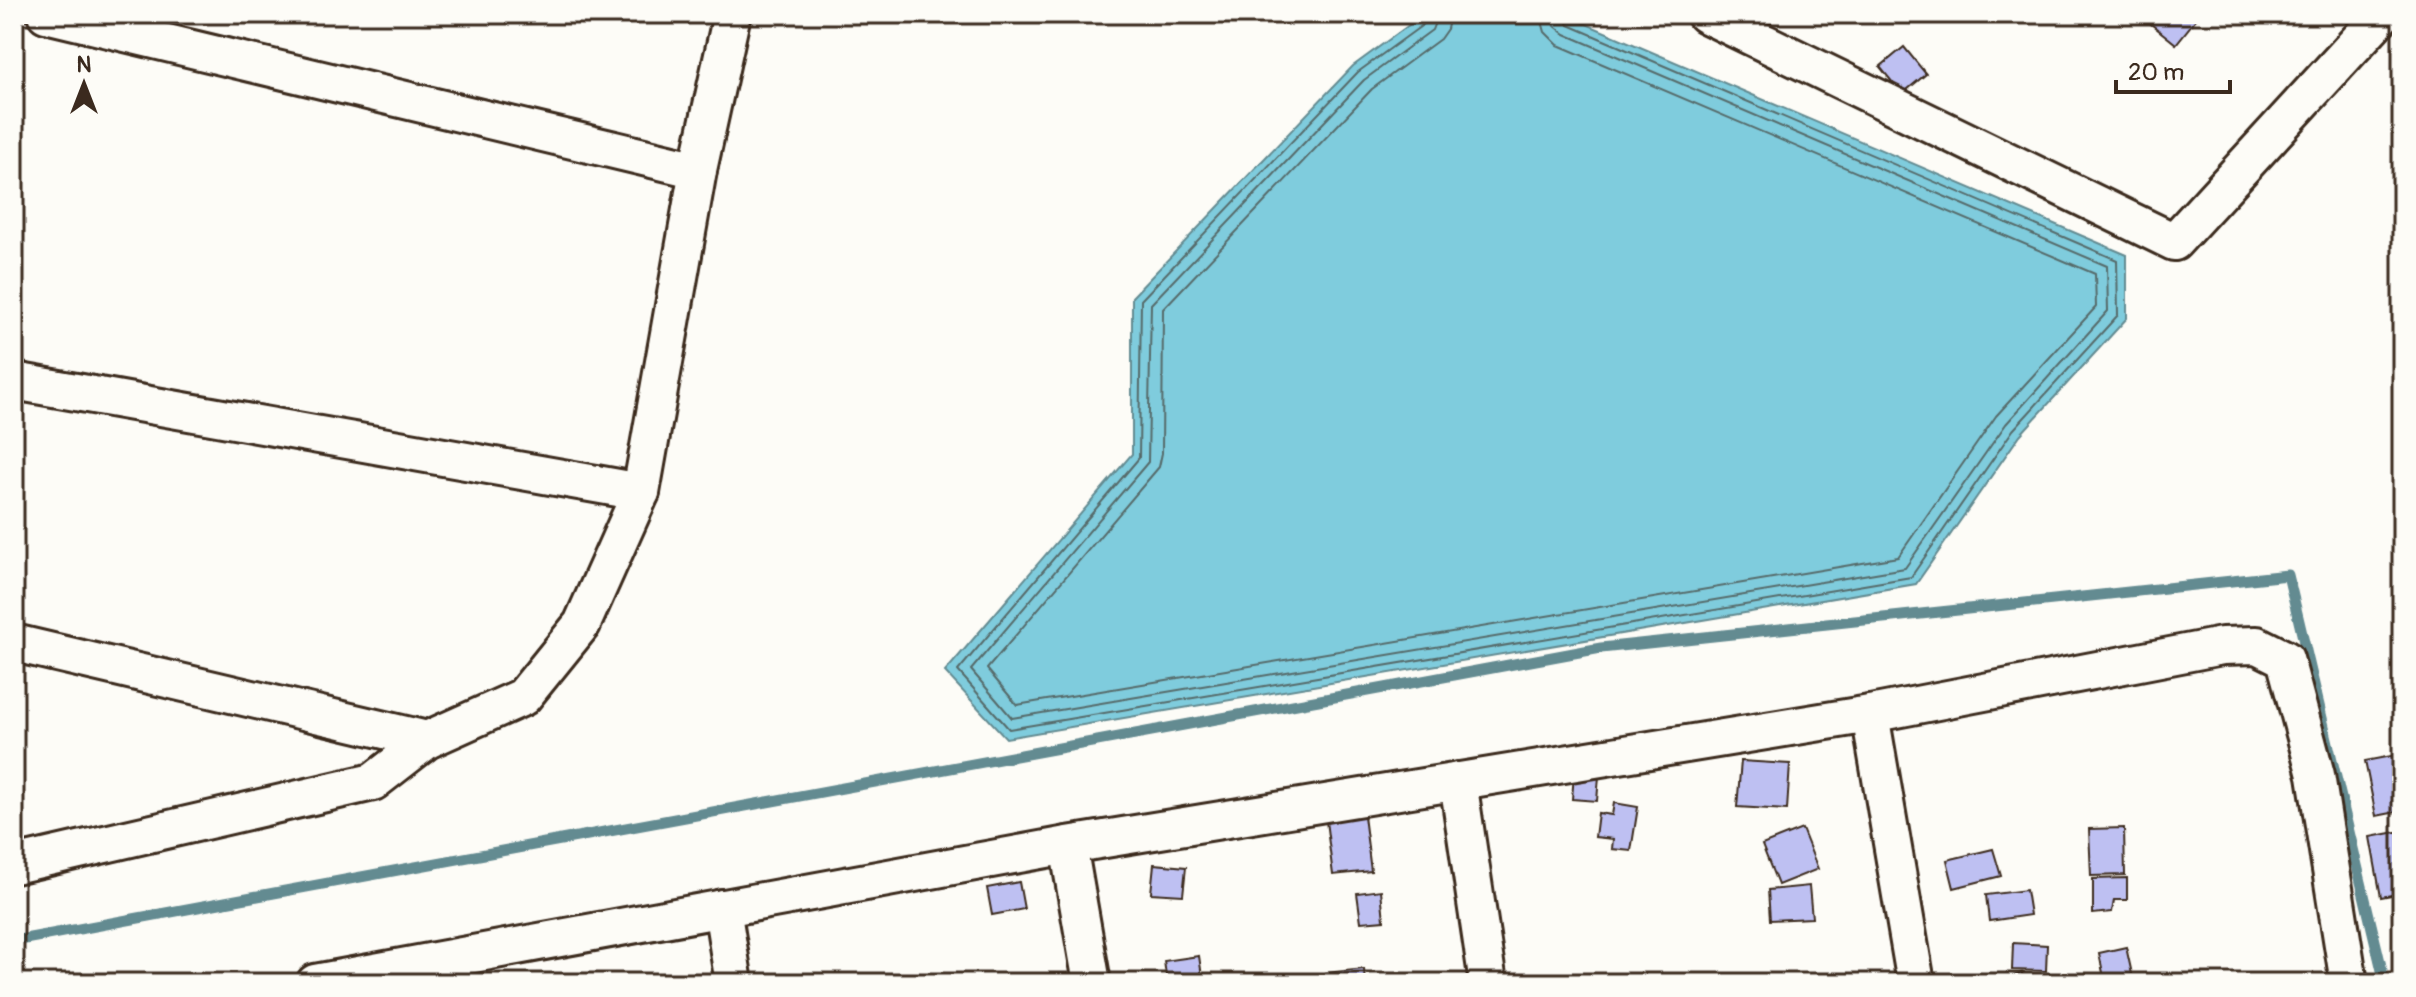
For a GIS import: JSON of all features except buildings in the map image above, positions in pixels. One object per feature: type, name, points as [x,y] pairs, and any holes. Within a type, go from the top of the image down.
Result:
[{"type":"street","points":[[46,14],[698,170]]},
{"type":"street","points":[[14,865],[373,782],[427,740],[523,697],[582,624],[641,492],[698,170],[732,14]]},
{"type":"street","points":[[1705,14],[2174,242],[2369,19]]},
{"type":"street","points":[[14,381],[641,492]]},
{"type":"street","points":[[14,643],[427,740]]},
{"type":"street","points":[[315,983],[1068,845],[1870,714],[2222,646],[2257,645],[2285,659],[2316,775],[2349,983]]},
{"type":"street","points":[[1870,714],[1916,983]]},
{"type":"street","points":[[1458,781],[1488,983]]},
{"type":"street","points":[[1068,845],[1092,983]]},
{"type":"street","points":[[722,908],[734,983]]},
{"type":"water","points":[[1424,14],[1563,14],[2127,255],[2127,318],[2020,435],[1916,584],[1006,738],[945,672],[1132,454],[1132,297],[1353,66]]},
{"type":"waterway","points":[[14,941],[1601,648],[2288,575],[2385,983]]}]
